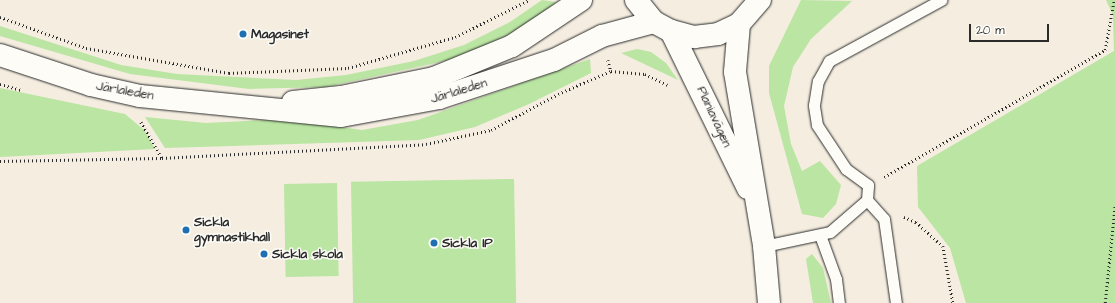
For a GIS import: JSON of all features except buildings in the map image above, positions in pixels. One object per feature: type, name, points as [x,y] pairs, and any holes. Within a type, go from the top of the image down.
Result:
[{"type":"main road","name":"Järlaleden","points":[[254,106],[341,96],[434,78],[512,46],[581,0]]},
{"type":"main road","name":"Planiavägen","points":[[636,0],[663,27],[755,203]]},
{"type":"main road","points":[[663,27],[694,36],[718,34],[739,24],[760,1]]},
{"type":"main road","name":"Planiavägen","points":[[739,24],[736,72],[755,203],[764,246],[769,303]]},
{"type":"main road","name":"Järlaleden","points":[[0,55],[91,85],[140,96],[254,106],[341,116],[439,98],[554,60],[602,36],[663,27]]},
{"type":"lane","points":[[764,246],[830,232],[867,200],[868,185],[846,169],[817,125],[814,105],[818,81],[829,61],[941,0]]},
{"type":"lane","points":[[867,200],[884,219],[896,303]]},
{"type":"lane","points":[[820,234],[836,279],[839,303]]},
{"type":"path","points":[[0,17],[86,48],[229,73],[348,68],[455,37],[529,0]]},
{"type":"path","points":[[868,185],[1105,50],[1114,0]]},
{"type":"path","points":[[602,36],[611,70]]},
{"type":"path","points":[[0,161],[162,158],[426,144],[491,130],[611,70],[645,74],[672,86]]},
{"type":"path","points":[[1105,303],[1115,205]]},
{"type":"path","points":[[884,219],[900,216],[916,222],[942,246],[953,303]]},
{"type":"green space","points":[[542,0],[556,2],[526,26],[463,57],[326,87],[249,89],[130,74],[0,36],[0,26],[121,65],[177,74],[296,80],[346,75],[414,61],[464,45],[510,22]]},
{"type":"green space","points":[[801,0],[852,1],[811,39],[793,67],[784,106],[791,144],[802,171],[820,161],[841,185],[836,204],[823,218],[802,214],[769,93],[769,66]]},
{"type":"green space","points":[[1106,0],[1115,0],[1115,303],[966,303],[950,248],[918,207],[917,166],[1114,51],[1113,15]]},
{"type":"green space","points":[[637,49],[651,52],[666,63],[678,80],[621,53]]},
{"type":"green space","points":[[590,59],[591,73],[529,104],[475,127],[419,140],[165,148],[145,117],[206,123],[285,119],[362,130],[418,120]]},
{"type":"green space","points":[[0,88],[125,114],[144,130],[155,149],[0,157]]},
{"type":"green space","name":"Sickla IP","points":[[514,179],[516,303],[353,303],[351,182]]},
{"type":"green space","points":[[337,183],[339,276],[286,277],[284,184]]},
{"type":"green space","points":[[812,254],[823,268],[831,303],[813,303],[806,259]]},
{"type":"place","name":"Magasinet","points":[[243,34]]},
{"type":"place","name":"Sickla gymnastikhall","points":[[186,230]]},
{"type":"place","name":"Sickla IP","points":[[434,243]]},
{"type":"place","name":"Sickla skola","points":[[264,254]]}]
